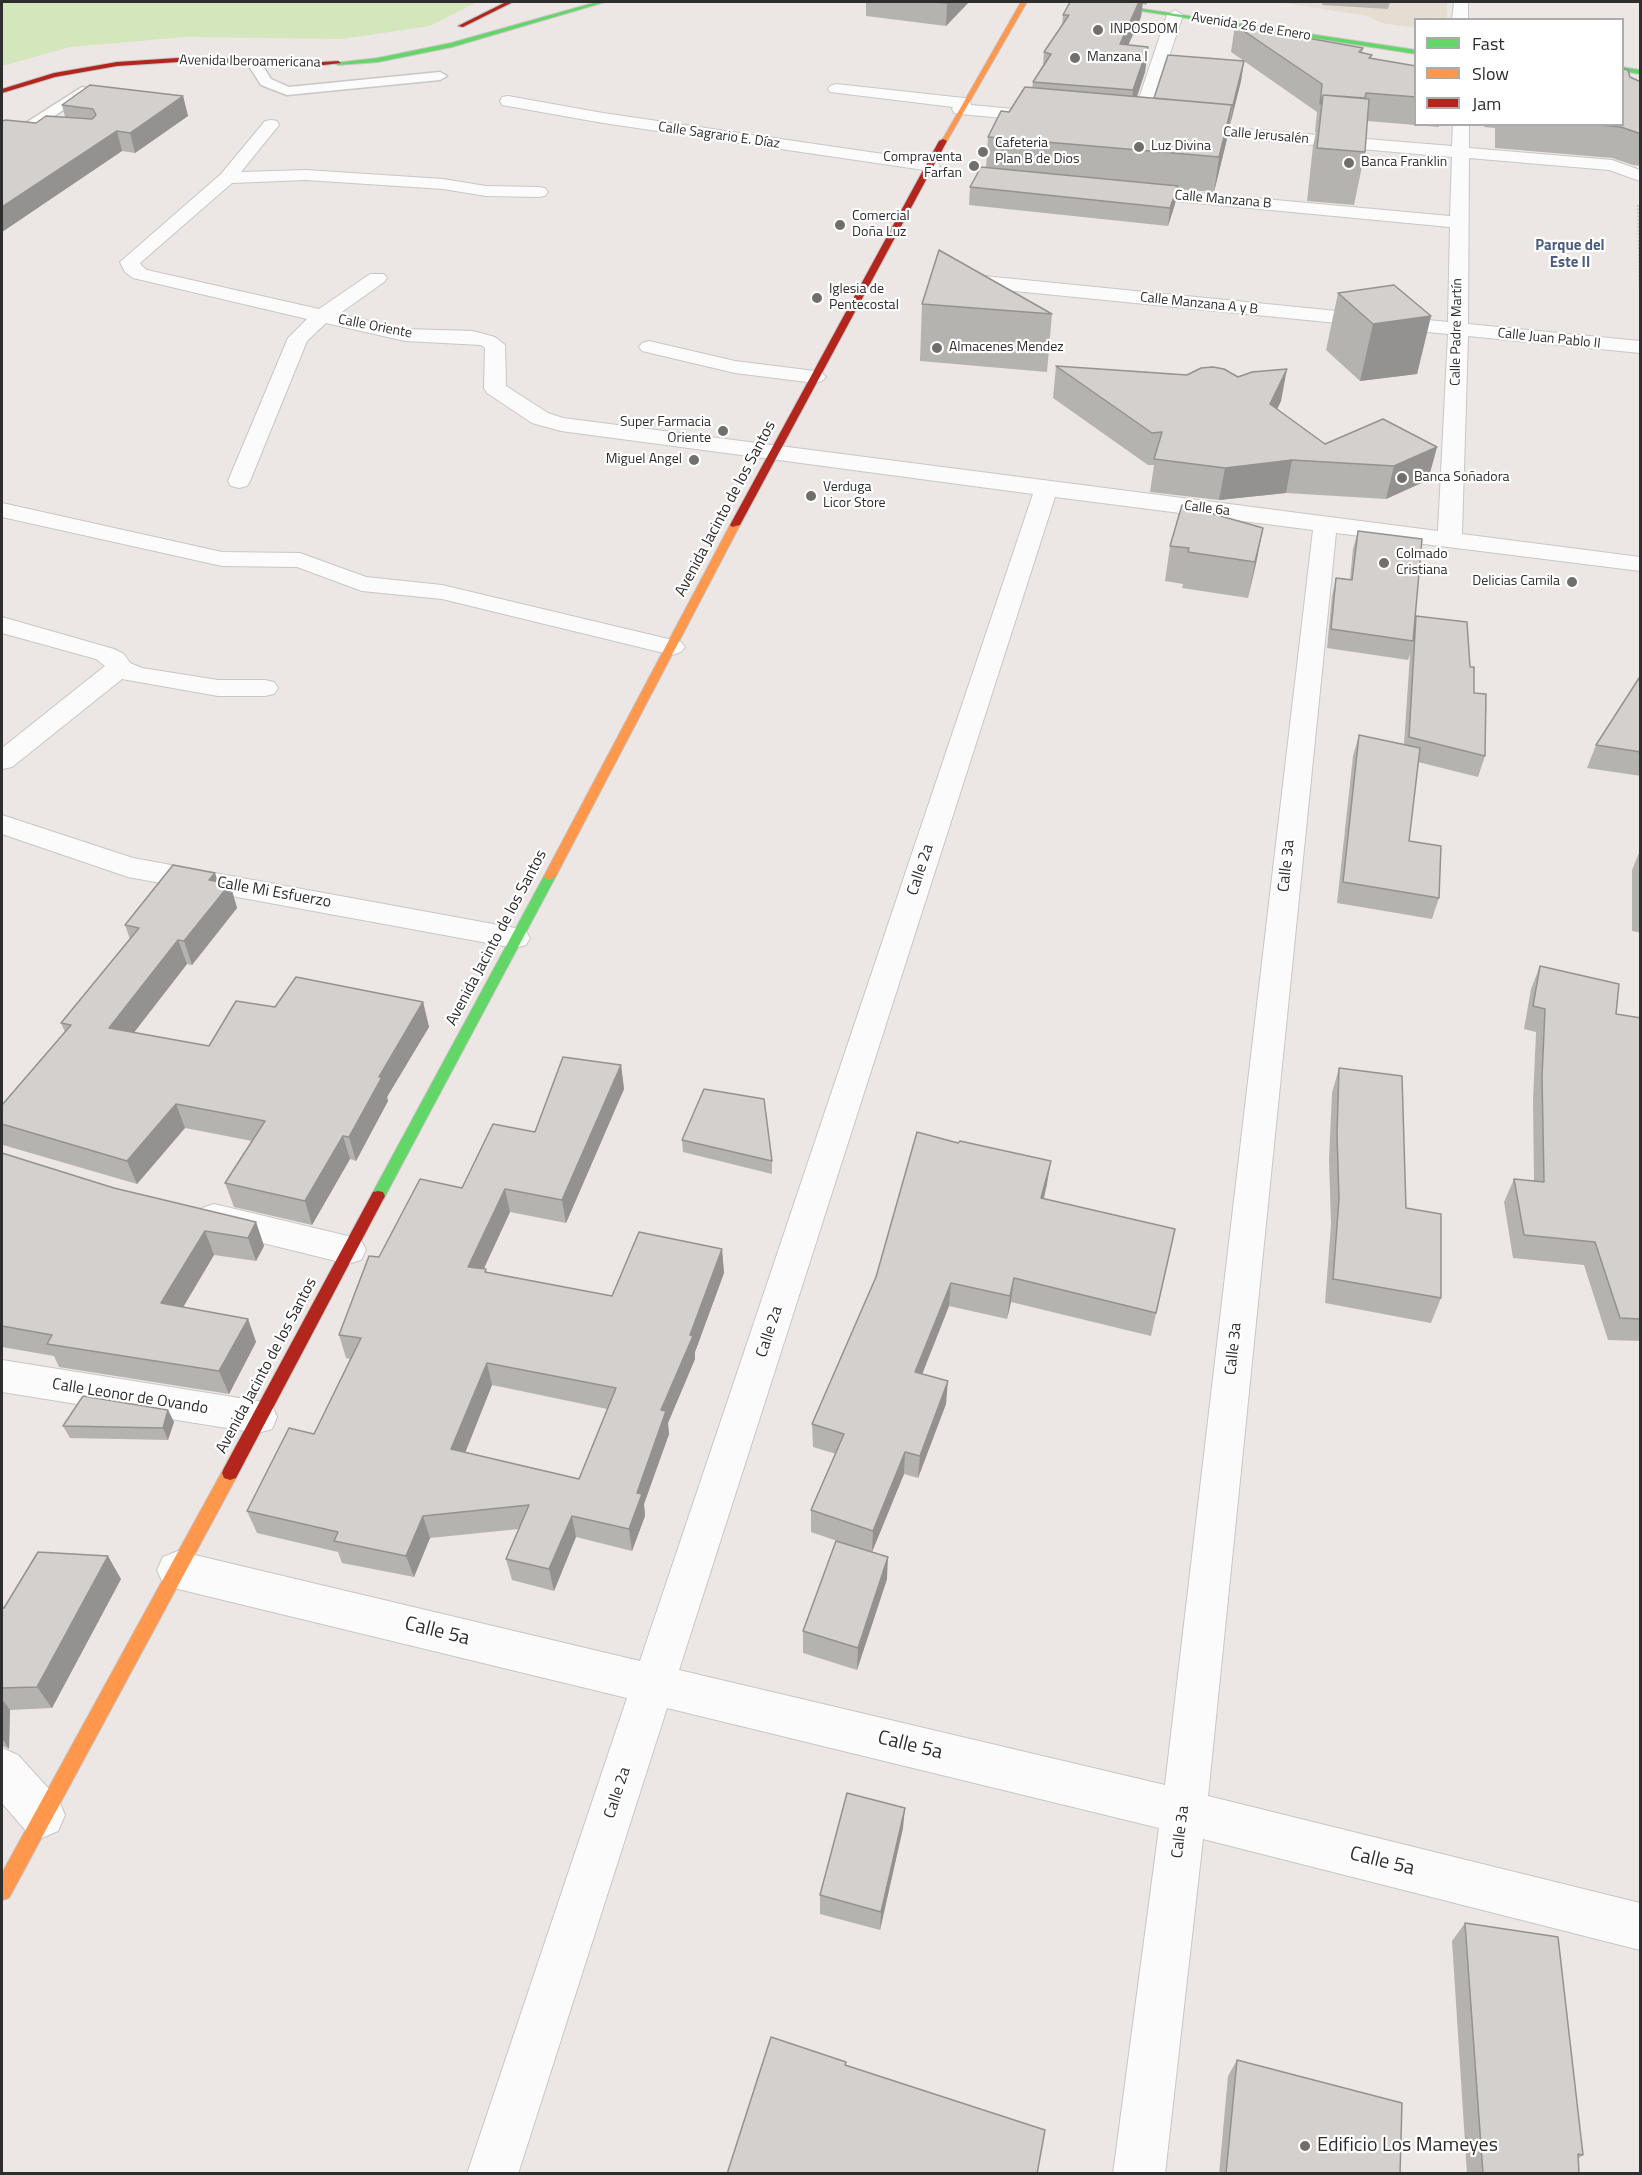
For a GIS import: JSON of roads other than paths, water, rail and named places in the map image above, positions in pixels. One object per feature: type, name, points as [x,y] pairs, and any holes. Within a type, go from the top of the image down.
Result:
[{"type":"main road","points":[[450,29],[473,21],[510,2]]},
{"type":"main road","name":"Avenida Iberoamericana","points":[[2,91],[54,75],[117,64],[193,59],[307,65],[378,60],[452,45],[602,2]]},
{"type":"main road","name":"Avenida Jacinto de los Santos","points":[[2,1891],[178,1570],[774,452],[962,106],[1024,2]]},
{"type":"main road","name":"Avenida 26 de Enero","points":[[1087,2],[1173,8],[1414,40]]},
{"type":"main road","name":"Avenida 26 de Enero","points":[[1173,8],[1414,52]]},
{"type":"main road","points":[[397,42],[429,35]]},
{"type":"main road","points":[[1624,69],[1641,72]]},
{"type":"street","points":[[1460,18],[1461,2]]},
{"type":"street","name":"Calle Jerusalén","points":[[1173,8],[1144,125],[1612,165],[1639,176]]},
{"type":"street","points":[[836,89],[1067,118]]},
{"type":"street","name":"Calle Sagrario E. Díaz","points":[[508,101],[614,120],[931,166]]},
{"type":"street","name":"Calle Oriente","points":[[271,125],[227,178],[130,262],[132,268],[140,274],[405,335],[473,337],[488,341],[495,345],[495,388],[540,418],[561,424],[774,452]]},
{"type":"street","name":"Calle Padre Martín","points":[[1450,540],[1458,330],[1461,126]]},
{"type":"street","points":[[227,178],[306,175],[443,184],[486,190],[539,192]]},
{"type":"street","name":"Calle Manzana B","points":[[1117,190],[1460,222]]},
{"type":"street","points":[[239,481],[298,338],[322,316],[377,278]]},
{"type":"street","name":"Calle Manzana A y B","points":[[940,278],[1458,330]]},
{"type":"street","name":"Calle Juan Pablo II","points":[[1458,330],[1641,347]]},
{"type":"street","points":[[649,347],[725,366],[815,377]]},
{"type":"street","name":"Calle 6a","points":[[774,452],[1046,489],[1641,564]]},
{"type":"street","name":"Calle 2a","points":[[492,2174],[655,1685],[1046,489]]},
{"type":"street","points":[[2,510],[222,559],[300,560],[362,584],[442,592],[672,647]]},
{"type":"street","name":"Calle 3a","points":[[1139,2174],[1184,1812],[1325,524]]},
{"type":"street","points":[[2,625],[105,654],[115,659],[119,668],[136,675],[168,682],[218,688],[265,688]]},
{"type":"street","points":[[2,761],[119,668]]},
{"type":"street","name":"Calle Mi Esfuerzo","points":[[2,825],[128,867],[516,938]]},
{"type":"street","points":[[181,1210],[348,1250]]},
{"type":"street","name":"Calle Leonor de Ovando","points":[[2,1376],[258,1417]]},
{"type":"street","name":"Calle 5a","points":[[178,1570],[1184,1812],[1641,1927]]},
{"type":"street","points":[[2,1770],[42,1815]]},
{"type":"lane","points":[[254,63],[266,82],[287,91],[440,76]]},
{"type":"lane","points":[[2,136],[21,132],[82,92]]},
{"type":"lane","points":[[27,128],[49,130]]},
{"type":"place","name":"INPOSDOM","points":[[1098,30]]},
{"type":"place","name":"Manzana I","points":[[1075,58]]},
{"type":"place","name":"Luz Divina","points":[[1139,147]]},
{"type":"place","name":"Cafeteria Plan B de Dios","points":[[983,152]]},
{"type":"place","name":"Banca Franklin","points":[[1349,163]]},
{"type":"place","name":"Compraventa Farfan","points":[[974,166]]},
{"type":"place","name":"Comercial Doña Luz","points":[[840,225]]},
{"type":"place","name":"Iglesia de Pentecostal","points":[[817,298]]},
{"type":"place","name":"Almacenes Mendez","points":[[937,348]]},
{"type":"place","name":"Super Farmacia Oriente","points":[[723,431]]},
{"type":"place","name":"Miguel Angel","points":[[694,460]]},
{"type":"place","name":"Banca Soñadora","points":[[1402,478]]},
{"type":"place","name":"Verduga Licor Store","points":[[811,496]]},
{"type":"place","name":"Colmado Cristiana","points":[[1384,563]]},
{"type":"place","name":"Delicias Camila","points":[[1572,582]]},
{"type":"place","name":"Edificio Los Mameyes","points":[[1305,2146]]},
{"type":"district","name":"Parque del Este II","points":[[1570,254]]}]
